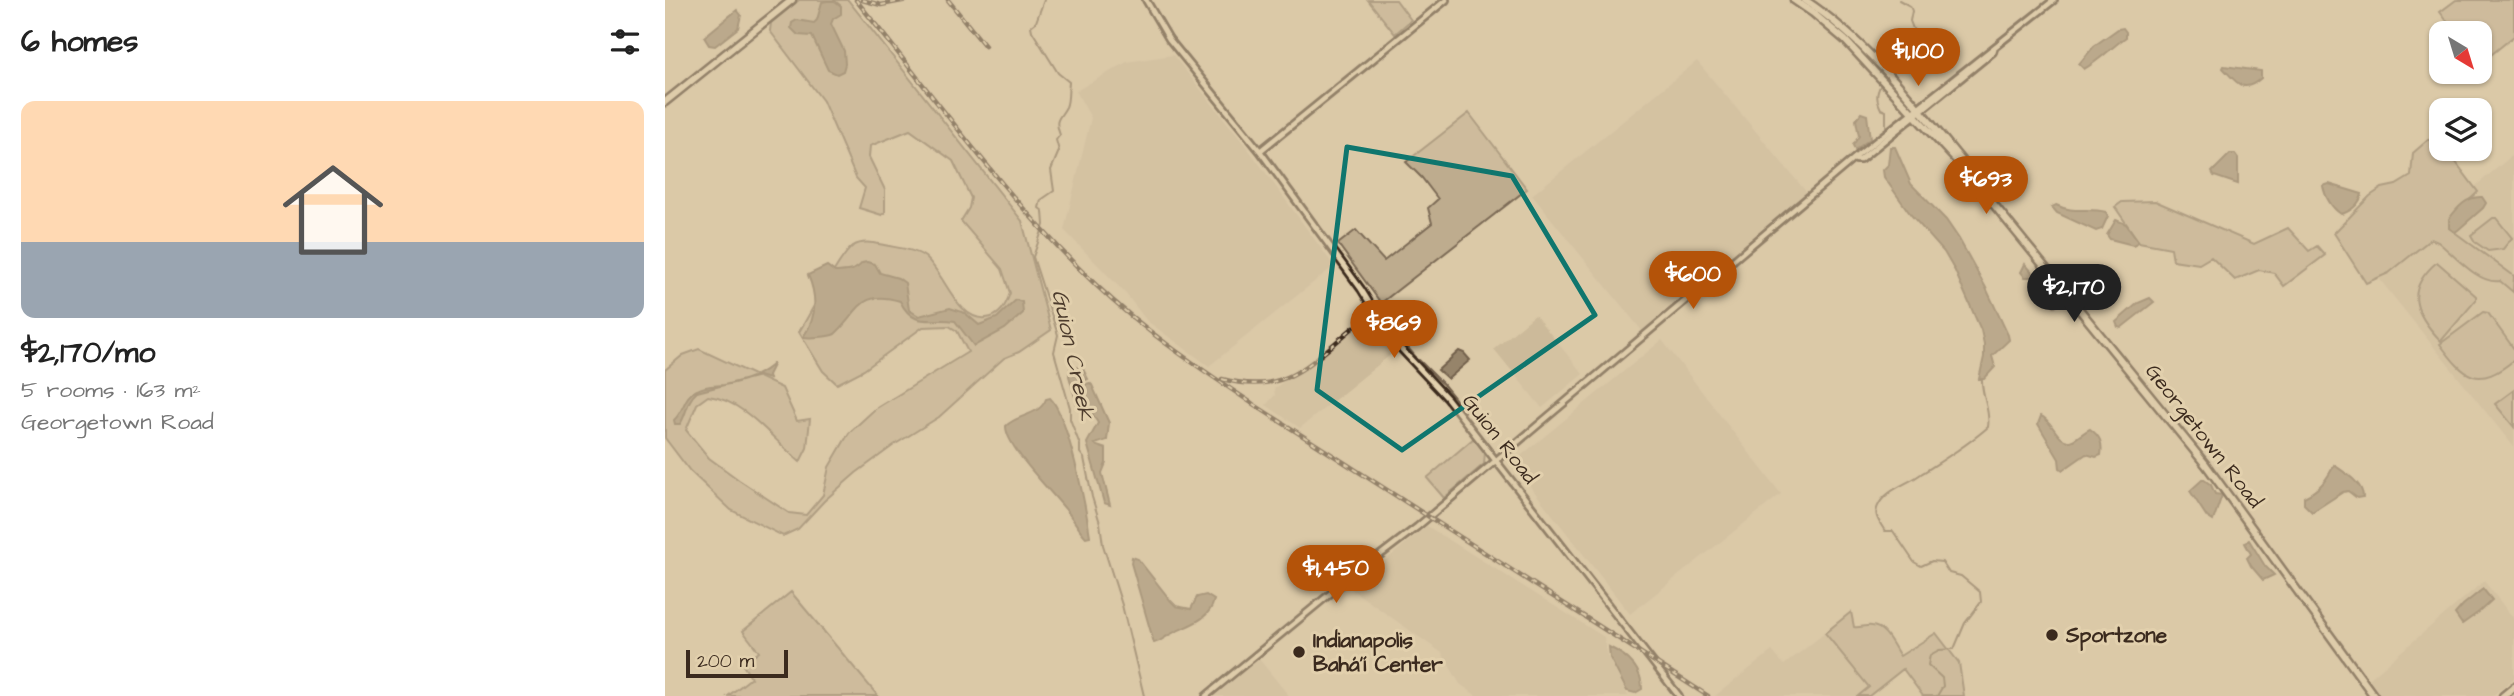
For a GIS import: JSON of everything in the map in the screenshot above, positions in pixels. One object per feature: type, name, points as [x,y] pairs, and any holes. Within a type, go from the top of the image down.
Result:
[{"type":"main road","points":[[665,102],[793,0]]},
{"type":"main road","name":"Georgetown Road","points":[[1794,0],[1836,31],[1881,72]]},
{"type":"main road","name":"Georgetown Road","points":[[1805,0],[1839,26],[1970,171],[1969,174],[2197,453],[2374,696]]},
{"type":"main road","points":[[2503,696],[2514,687]]},
{"type":"street","name":"Guion Road","points":[[1146,0],[1169,39],[1260,150],[1365,296],[1388,334],[1444,394],[1679,696]]},
{"type":"street","points":[[1260,150],[1446,0]]},
{"type":"street","points":[[1206,696],[1342,584],[1417,527],[1881,137],[1993,52],[2054,0]]},
{"type":"street","points":[[1856,160],[1876,148],[1893,130]]},
{"type":"highlighted area","points":[[1347,147],[1512,176],[1595,315],[1402,450],[1317,390]]},
{"type":"shaded area","points":[[799,0],[848,0],[1022,221],[1051,330],[1019,352],[1004,358],[939,417],[856,473],[798,529],[783,536],[731,510],[690,471],[665,438],[665,370],[683,355],[699,349],[782,388],[797,421],[810,419],[807,448],[800,462],[758,422],[721,399],[708,396],[697,404],[686,430],[709,458],[739,480],[789,513],[806,515],[823,495],[829,467],[849,433],[875,409],[968,352],[957,331],[949,326],[923,327],[864,370],[837,384],[823,371],[799,332],[847,252],[857,244],[869,242],[921,254],[932,265],[959,304],[976,317],[986,318],[999,313],[1010,293],[1002,269],[961,221],[969,208],[971,198],[953,161],[910,130],[870,146],[869,157],[885,190],[885,212],[882,215],[859,208],[865,188],[856,178],[823,101],[770,31],[771,23]]},
{"type":"shaded area","points":[[1368,0],[1396,0],[1411,20],[1395,34]]},
{"type":"shaded area","points":[[2456,0],[2514,0],[2514,36],[2492,54],[2492,21],[2447,21],[2440,12]]},
{"type":"shaded area","points":[[835,1],[841,6],[841,14],[833,19],[831,24],[844,51],[843,71],[837,74],[828,70],[812,36],[798,35],[791,28],[792,23],[797,20],[814,23],[822,2]]},
{"type":"shaded area","points":[[737,10],[741,15],[738,28],[715,46],[709,45],[704,37]]},
{"type":"shaded area","points":[[2123,28],[2126,37],[2084,69],[2079,64],[2094,46]]},
{"type":"shaded area","points":[[1173,55],[1249,150],[1334,266],[1209,366],[1147,321],[1126,294],[1064,230],[1091,118],[1076,91],[1127,62]]},
{"type":"shaded area","points":[[1697,61],[1808,194],[1643,332],[1532,195]]},
{"type":"shaded area","points":[[2224,66],[2261,71],[2261,78],[2249,86],[2240,85]]},
{"type":"shaded area","points":[[1469,113],[1527,189],[1381,303],[1338,244],[1356,230],[1384,261],[1432,223],[1428,208],[1438,199],[1406,162]]},
{"type":"shaded area","points":[[1861,113],[1867,115],[1870,139],[1855,150],[1853,145],[1859,136],[1856,120]]},
{"type":"shaded area","points":[[2428,140],[2429,161],[2455,161],[2478,192],[2449,219],[2449,228],[2514,276],[2513,292],[2500,281],[2492,281],[2475,274],[2431,239],[2389,273],[2366,283],[2334,233],[2370,196],[2411,176],[2413,153]]},
{"type":"shaded area","points":[[1890,147],[1895,147],[1911,184],[1946,220],[1959,239],[2008,335],[2009,340],[1992,356],[1995,367],[1984,379],[1979,379],[1984,357],[1981,330],[1955,271],[1944,252],[1911,215],[1884,177],[1883,170],[1888,165]]},
{"type":"shaded area","points":[[2230,154],[2235,154],[2238,158],[2238,184],[2214,176],[2212,172]]},
{"type":"shaded area","points":[[2514,154],[2514,447],[2373,271]]},
{"type":"shaded area","points":[[2329,184],[2362,194],[2361,198],[2354,207],[2341,214],[2325,194],[2323,186]]},
{"type":"shaded area","points":[[2482,197],[2486,203],[2483,208],[2455,232],[2449,228],[2449,219],[2459,207],[2472,198]]},
{"type":"shaded area","points":[[2155,201],[2254,244],[2288,228],[2309,251],[2317,246],[2325,255],[2284,286],[2274,273],[2259,270],[2235,280],[2211,257],[2199,264],[2173,260],[2171,248],[2139,242],[2115,207],[2122,202]]},
{"type":"shaded area","points":[[2056,205],[2068,209],[2106,212],[2108,216],[2102,229],[2096,231],[2057,213],[2052,207]]},
{"type":"shaded area","points":[[2496,218],[2512,238],[2503,249],[2488,251],[2475,242],[2471,235]]},
{"type":"shaded area","points":[[2116,220],[2126,224],[2139,242],[2133,245],[2110,239],[2107,235]]},
{"type":"shaded area","points":[[867,262],[875,264],[880,273],[905,283],[909,310],[919,316],[950,308],[965,313],[979,325],[997,318],[1016,300],[1022,302],[1023,313],[1005,329],[974,346],[955,321],[917,319],[905,310],[900,301],[876,298],[861,304],[835,334],[803,337],[811,322],[814,307],[808,275],[827,266],[835,272],[853,270]]},
{"type":"shaded area","points":[[2437,262],[2476,296],[2476,300],[2441,341],[2424,321],[2416,302],[2420,282]]},
{"type":"shaded area","points":[[2025,264],[2058,301],[2058,305],[2055,307],[2032,277],[2025,277],[2021,272]]},
{"type":"shaded area","points":[[2150,298],[2154,302],[2121,328],[2118,327],[2116,322],[2138,303]]},
{"type":"shaded area","points":[[2483,312],[2488,313],[2514,349],[2514,360],[2491,375],[2481,377],[2465,372],[2440,344]]},
{"type":"shaded area","points":[[1366,315],[1394,352],[1300,428],[1266,405],[1275,395],[1274,389]]},
{"type":"shaded area","points":[[1535,315],[1583,374],[1542,408],[1494,349]]},
{"type":"shaded area","points":[[1662,340],[1781,494],[1630,614],[1512,463]]},
{"type":"shaded area","points":[[1459,351],[1470,360],[1448,379],[1438,370]]},
{"type":"shaded area","points":[[774,363],[768,375],[769,379],[759,376],[745,380]]},
{"type":"shaded area","points":[[1070,369],[1083,369],[1088,379],[1079,383],[1080,386],[1090,383],[1092,385],[1109,423],[1107,440],[1095,444],[1106,449],[1106,463],[1102,473],[1110,505],[1104,503],[1087,443],[1098,423],[1093,415],[1081,412],[1078,408],[1069,376]]},
{"type":"shaded area","points":[[725,385],[697,392],[680,424],[675,424],[674,420],[692,393],[704,387]]},
{"type":"shaded area","points":[[2514,390],[2514,427],[2495,404]]},
{"type":"shaded area","points":[[1050,398],[1057,408],[1070,442],[1090,536],[1083,534],[1069,513],[1021,457],[1008,435],[1006,426],[1039,409],[1046,399]]},
{"type":"shaded area","points":[[2041,416],[2066,441],[2090,429],[2100,440],[2101,455],[2096,457],[2086,454],[2063,470],[2038,424]]},
{"type":"shaded area","points":[[1474,438],[1485,452],[1484,464],[1444,498],[1427,478]]},
{"type":"shaded area","points":[[2334,465],[2357,483],[2363,497],[2357,498],[2348,491],[2343,492],[2312,512],[2304,504],[2304,497],[2322,484]]},
{"type":"shaded area","points":[[2203,479],[2211,485],[2215,494],[2222,495],[2213,521],[2207,517],[2190,491]]},
{"type":"shaded area","points":[[1427,526],[1604,637],[1606,653],[1628,696],[1477,696],[1460,684],[1442,653],[1351,589]]},
{"type":"shaded area","points":[[2249,540],[2274,575],[2263,580],[2251,566],[2247,558],[2251,554],[2245,543]]},
{"type":"shaded area","points":[[1132,557],[1138,559],[1176,606],[1191,609],[1197,597],[1206,595],[1214,600],[1207,613],[1196,622],[1154,643],[1131,563]]},
{"type":"shaded area","points":[[2484,581],[2514,619],[2514,678],[2492,696],[2381,696],[2369,679]]},
{"type":"shaded area","points":[[2483,589],[2492,600],[2462,624],[2455,614]]},
{"type":"shaded area","points":[[791,592],[878,696],[728,696],[751,678],[743,665],[759,652],[743,631]]},
{"type":"shaded area","points":[[1851,612],[1854,627],[1877,627],[1889,638],[1900,656],[1936,633],[1959,663],[1964,696],[1923,696],[1903,669],[1869,696],[1858,696],[1869,687],[1825,633]]},
{"type":"shaded area","points":[[1825,633],[1869,688],[1858,696],[1715,696],[1772,651],[1784,665]]},
{"type":"shaded area","points":[[1609,647],[1632,663],[1639,675],[1642,689],[1635,693],[1627,691],[1610,658]]},
{"type":"shaded area","points":[[1259,659],[1289,696],[1212,696]]},
{"type":"waterway","name":"Guion Creek","points":[[1044,0],[1036,22],[1031,26],[1032,31],[1058,73],[1069,82],[1067,104],[1057,122],[1060,135],[1056,140],[1059,151],[1051,170],[1054,191],[1041,200],[1039,208],[1043,211],[1044,225],[1033,257],[1058,335],[1054,352],[1070,408],[1070,419],[1084,458],[1103,545],[1122,605],[1144,696]]},
{"type":"waterway","points":[[1892,73],[1909,54],[1911,40],[1915,34],[1910,21],[1910,6],[1899,0]]},
{"type":"waterway","points":[[1881,84],[1877,99],[1881,109],[1886,111],[1886,132]]},
{"type":"waterway","points":[[1389,305],[1389,326],[1415,356]]},
{"type":"waterway","points":[[1419,360],[1465,411]]},
{"type":"waterway","points":[[1937,696],[1943,686],[1942,678],[1928,665],[1930,655],[1939,650],[1954,649],[1965,623],[1981,602],[1980,592],[1961,576],[1949,573],[1942,562],[1932,561],[1921,566],[1914,562],[1893,531],[1885,531],[1876,513],[1881,500],[1891,491],[1916,478],[1988,427],[1982,379]]},
{"type":"railway","points":[[856,0],[1032,218],[1096,285],[1133,318],[1253,404],[1708,696]]},
{"type":"railway","points":[[862,0],[881,5],[907,0]]},
{"type":"railway","points":[[948,0],[985,46]]},
{"type":"railway","points":[[1222,379],[1244,383],[1280,380],[1309,364],[1354,327]]},
{"type":"place","name":"Sportzone","points":[[2052,635]]},
{"type":"place","name":"Indianapolis Bahá'í Center","points":[[1299,652]]}]
